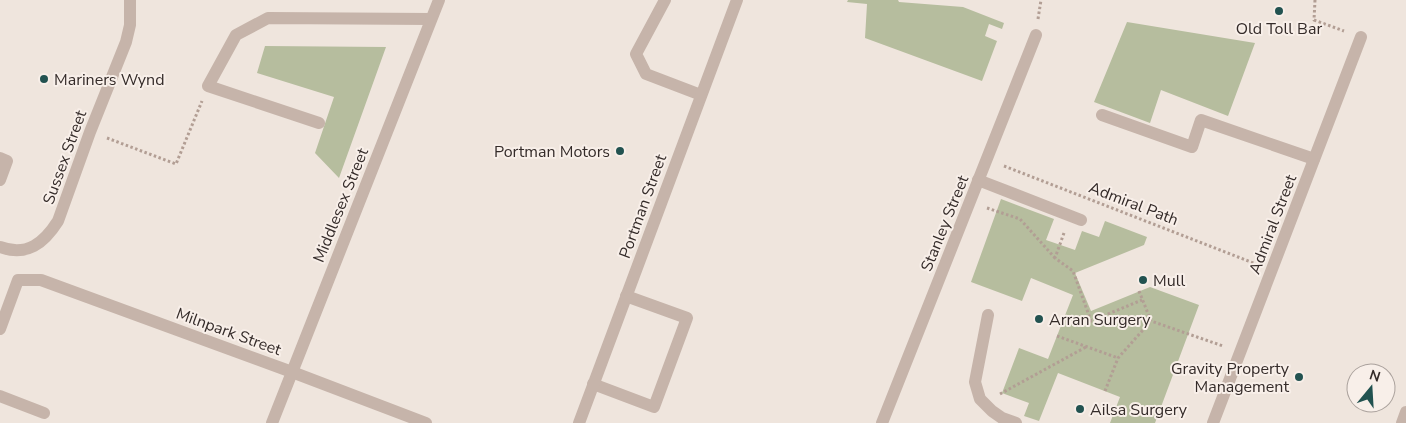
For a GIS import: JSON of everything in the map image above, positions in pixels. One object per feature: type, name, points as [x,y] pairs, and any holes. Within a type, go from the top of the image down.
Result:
[{"type":"street","name":"Sussex Street","points":[[0,247],[20,251],[32,247],[42,241],[52,231],[58,220],[90,132],[126,42],[130,25],[130,0]]},
{"type":"street","name":"Middlesex Street","points":[[272,423],[439,0]]},
{"type":"street","points":[[665,0],[636,54],[646,74],[700,95]]},
{"type":"street","name":"Portman Street","points":[[579,423],[737,0]]},
{"type":"street","points":[[319,123],[208,86],[236,35],[268,18],[431,19]]},
{"type":"street","name":"Stanley Street","points":[[882,423],[1036,35]]},
{"type":"street","name":"Admiral Street","points":[[1213,423],[1361,37]]},
{"type":"street","points":[[1102,115],[1192,147],[1202,120],[1314,159]]},
{"type":"street","points":[[0,158],[7,161],[0,180]]},
{"type":"street","points":[[978,180],[1075,218]]},
{"type":"street","name":"Milnpark Street","points":[[0,329],[18,280],[41,280],[426,423]]},
{"type":"street","points":[[593,384],[654,407],[687,318],[626,296]]},
{"type":"street","points":[[988,315],[975,382],[980,399],[997,414],[1016,423]]},
{"type":"street","points":[[0,396],[44,413]]},
{"type":"street","points":[[1402,423],[1406,412]]},
{"type":"path","points":[[1315,0],[1314,20],[1361,37]]},
{"type":"path","points":[[90,132],[176,164],[208,86]]},
{"type":"path","name":"Admiral Path","points":[[987,159],[1272,270]]},
{"type":"path","points":[[970,202],[1020,219],[1055,258],[1073,271],[1091,321],[1142,300]]},
{"type":"path","points":[[1114,209],[1117,202]]},
{"type":"path","points":[[1055,258],[1075,218]]},
{"type":"path","points":[[1175,232],[1178,226]]},
{"type":"path","points":[[1139,291],[1151,321],[1240,352]]},
{"type":"path","points":[[1105,391],[1118,358],[1151,321]]},
{"type":"path","points":[[1057,336],[1118,358]]},
{"type":"path","points":[[984,403],[1086,347]]},
{"type":"green space","points":[[848,0],[898,0],[899,2],[963,7],[1004,23],[1002,29],[989,24],[985,36],[997,41],[982,81],[865,38],[867,4],[847,2]]},
{"type":"green space","points":[[1127,22],[1255,43],[1228,116],[1161,90],[1150,123],[1094,102]]},
{"type":"green space","points":[[265,46],[386,47],[339,178],[315,153],[334,97],[257,73]]},
{"type":"green space","points":[[1001,199],[1054,219],[1046,240],[1075,250],[1082,231],[1099,237],[1105,221],[1147,237],[1144,245],[1075,273],[1091,311],[1150,287],[1199,305],[1155,423],[1110,423],[1120,397],[1058,373],[1039,421],[1024,416],[1029,403],[1002,393],[1019,348],[1048,359],[1073,295],[1031,278],[1022,301],[971,282]]},
{"type":"place","name":"Old Toll Bar","points":[[1279,11]]},
{"type":"place","name":"Mariners Wynd","points":[[44,79]]},
{"type":"place","name":"Portman Motors","points":[[620,151]]},
{"type":"place","name":"Mull","points":[[1143,280]]},
{"type":"place","name":"Arran Surgery","points":[[1039,319]]},
{"type":"place","name":"Gravity Property Management","points":[[1299,377]]},
{"type":"place","name":"Ailsa Surgery","points":[[1080,409]]}]
